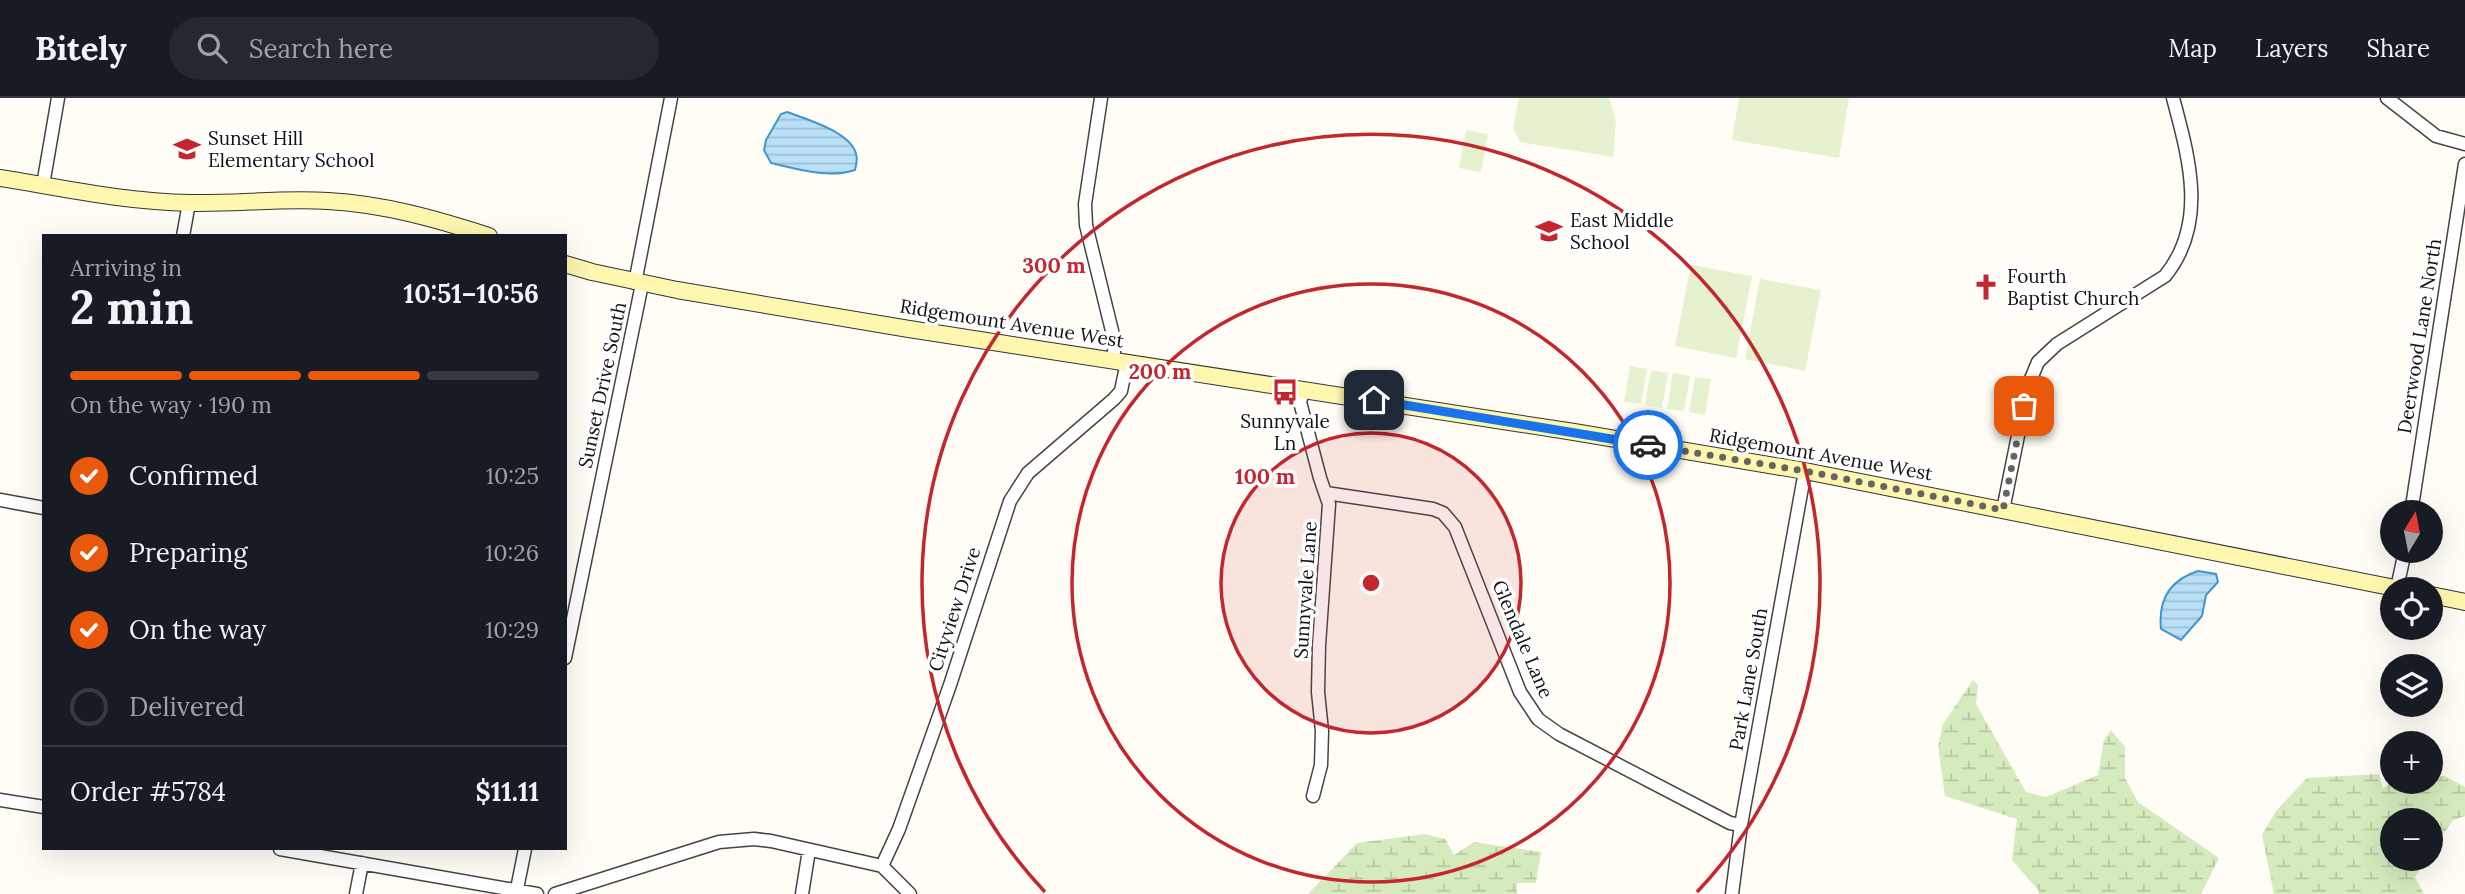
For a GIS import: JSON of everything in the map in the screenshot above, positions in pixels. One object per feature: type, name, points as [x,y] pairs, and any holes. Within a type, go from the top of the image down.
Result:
[{"type":"street","points":[[43,185],[58,98]]},
{"type":"street","name":"Sunset Drive South","points":[[567,648],[639,283],[671,98]]},
{"type":"street","points":[[1101,98],[1085,204],[1086,225],[1120,361]]},
{"type":"street","points":[[2003,510],[2028,386],[2038,362],[2057,344],[2165,276],[2175,264],[2185,244],[2191,197],[2190,170],[2173,98]]},
{"type":"street","points":[[2387,98],[2436,136],[2465,144]]},
{"type":"street","name":"Deerwood Lane North","points":[[2413,500],[2465,164]]},
{"type":"street","points":[[0,178],[129,198],[189,203],[290,201],[363,204],[438,219],[483,234]]},
{"type":"street","points":[[183,234],[189,203]]},
{"type":"street","name":"Ridgemount Avenue West","points":[[567,265],[639,283],[1805,471],[2380,585]]},
{"type":"street","name":"Cityview Drive","points":[[882,866],[899,829],[950,685],[1010,500],[1028,473],[1114,400],[1121,391],[1120,361]]},
{"type":"street","name":"Sunnyvale Lane","points":[[1304,389],[1300,402],[1326,493],[1329,518],[1319,645],[1321,765],[1313,796]]},
{"type":"street","name":"Park Lane South","points":[[1731,894],[1805,471]]},
{"type":"street","name":"Glendale Lane","points":[[1326,493],[1433,509],[1443,513],[1455,527],[1520,692],[1538,719],[1559,734],[1611,762],[1730,823],[1741,825]]},
{"type":"street","points":[[0,500],[42,508]]},
{"type":"street","points":[[2443,597],[2465,602]]},
{"type":"street","points":[[0,800],[42,807]]},
{"type":"street","points":[[555,894],[719,842],[754,839],[882,866],[910,894]]},
{"type":"street","points":[[292,850],[537,894]]},
{"type":"street","points":[[516,892],[525,850]]},
{"type":"street","points":[[802,894],[809,850]]},
{"type":"street","points":[[356,894],[362,863]]},
{"type":"green space","points":[[1519,98],[1609,98],[1616,121],[1613,157],[1520,142],[1513,128]]},
{"type":"green space","points":[[1739,98],[1849,98],[1839,158],[1732,140]]},
{"type":"green space","points":[[1466,130],[1488,134],[1481,172],[1459,168]]},
{"type":"green space","points":[[1691,265],[1752,276],[1736,358],[1675,346]]},
{"type":"green space","points":[[1760,279],[1821,290],[1805,371],[1745,359]]},
{"type":"green space","points":[[1630,366],[1647,369],[1641,404],[1624,402]]},
{"type":"green space","points":[[1651,370],[1668,373],[1662,408],[1645,405]]},
{"type":"green space","points":[[1673,373],[1690,376],[1684,411],[1667,409]]},
{"type":"green space","points":[[1695,377],[1711,379],[1705,415],[1689,412]]},
{"type":"green space","points":[[1973,680],[1978,685],[1976,704],[2026,792],[2046,797],[2098,775],[2104,740],[2111,730],[2125,747],[2125,778],[2138,802],[2219,858],[2201,894],[2039,894],[2012,860],[2017,819],[1945,796],[1938,746],[1943,724]]},
{"type":"green space","points":[[2379,774],[2380,794],[2443,794],[2443,776],[2465,787],[2465,816],[2453,820],[2443,835],[2443,808],[2380,808],[2380,871],[2419,871],[2415,877],[2424,894],[2274,894],[2262,835],[2276,811],[2307,778]]},
{"type":"green space","points":[[1425,834],[1445,839],[1454,855],[1474,842],[1541,852],[1536,883],[1517,883],[1517,894],[1308,894],[1357,843]]},
{"type":"water","points":[[787,112],[827,127],[846,139],[856,154],[855,170],[834,174],[771,163],[764,150],[766,140],[781,114]]},
{"type":"water","points":[[2198,571],[2216,574],[2218,582],[2206,595],[2202,616],[2181,640],[2161,629],[2164,600],[2180,580]]},
{"type":"way so far","points":[[1648,445],[1805,471],[2003,510],[2024,406]]},
{"type":"place","name":"Sunset Hill Elementary School","points":[[187,149]]},
{"type":"place","name":"East Middle School","points":[[1549,231]]},
{"type":"place","name":"Fourth Baptist Church","points":[[1986,287]]},
{"type":"place","name":"Sunnyvale Ln","points":[[1285,392]]},
{"type":"route","points":[[1374,400],[1648,445]]}]
